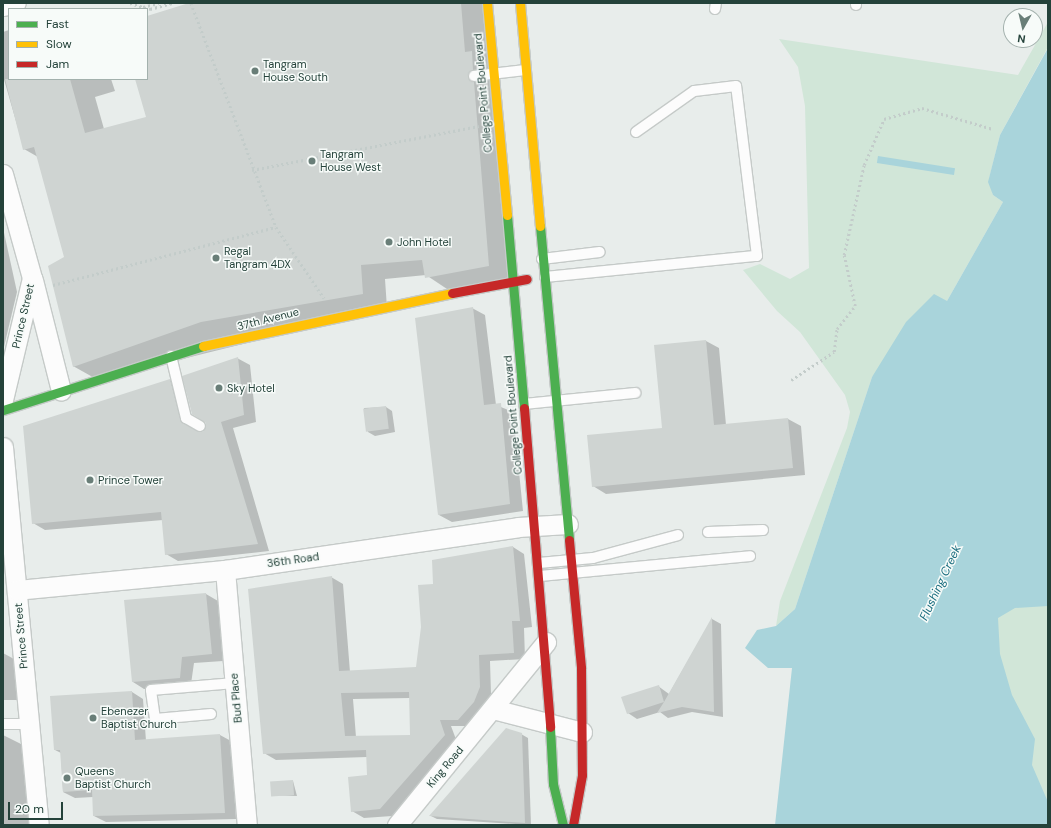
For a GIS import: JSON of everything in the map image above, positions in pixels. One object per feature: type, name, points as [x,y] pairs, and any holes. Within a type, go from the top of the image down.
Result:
[{"type":"main road","name":"College Point Boulevard","points":[[487,3],[546,642],[553,784],[562,825]]},
{"type":"main road","points":[[520,3],[542,259],[557,400],[582,668],[582,775],[573,825]]},
{"type":"main road","name":"37th Avenue","points":[[3,410],[170,356],[299,323],[544,276]]},
{"type":"street","points":[[3,6],[16,3]]},
{"type":"street","name":"Prince Street","points":[[3,174],[61,391]]},
{"type":"street","name":"Prince Street","points":[[3,400],[32,278]]},
{"type":"street","name":"Prince Street","points":[[3,447],[39,825]]},
{"type":"street","name":"36th Road","points":[[17,590],[225,570],[536,526],[568,524]]},
{"type":"street","name":"Bud Place","points":[[225,570],[248,825]]},
{"type":"street","name":"King Road","points":[[397,825],[493,709],[546,642]]},
{"type":"street","points":[[493,709],[582,732]]},
{"type":"lane","points":[[474,76],[526,70]]},
{"type":"lane","points":[[544,276],[757,256],[736,86],[694,91],[636,132]]},
{"type":"lane","points":[[542,259],[600,252]]},
{"type":"lane","points":[[170,356],[186,418],[200,426]]},
{"type":"lane","points":[[524,404],[635,393]]},
{"type":"lane","points":[[708,532],[763,530]]},
{"type":"lane","points":[[539,564],[592,558],[678,534]]},
{"type":"lane","points":[[540,576],[750,556]]},
{"type":"lane","points":[[211,714],[155,719],[151,690],[235,682]]},
{"type":"lane","points":[[3,724],[30,724]]},
{"type":"path","points":[[130,3],[146,8]]},
{"type":"path","points":[[142,7],[158,3]]},
{"type":"path","points":[[148,8],[172,3]]},
{"type":"path","points":[[191,3],[252,170],[276,227],[325,300]]},
{"type":"path","points":[[791,380],[834,352],[837,329],[855,306],[844,255],[864,164],[884,119],[922,108],[993,129]]},
{"type":"path","points":[[252,170],[484,125]]},
{"type":"path","points":[[52,285],[276,227]]},
{"type":"green space","points":[[1048,22],[1048,47],[1000,135],[989,179],[993,195],[1003,202],[947,301],[872,377],[795,609],[776,626],[780,601],[847,428],[850,412],[845,395],[800,332],[777,311],[743,270],[760,264],[790,279],[809,268],[805,106],[798,67],[779,39],[1018,75],[1033,48],[1043,48],[1043,31]]},
{"type":"green space","points":[[1048,583],[1048,825],[981,622]]},
{"type":"water","name":"Flushing Creek","points":[[1048,48],[1048,606],[1015,608],[998,618],[1000,654],[1012,695],[1035,739],[1032,765],[1048,802],[1048,825],[775,825],[792,668],[768,668],[745,648],[757,630],[776,626],[795,609],[872,377],[906,322],[934,294],[947,301],[1003,202],[993,195],[988,182],[1000,135]]},
{"type":"water","points":[[878,156],[955,168],[954,175],[877,163]]},
{"type":"building","points":[[189,3],[461,3],[465,52],[472,51],[473,70],[468,76],[474,82],[489,266],[425,278],[422,260],[361,265],[363,294],[201,322],[73,367],[48,266],[64,257],[34,147],[23,150],[5,79],[70,80],[85,133],[146,117],[135,80],[148,80],[148,16]]},
{"type":"building","points":[[473,307],[484,405],[501,403],[510,504],[438,515],[415,318]]},
{"type":"building","points":[[706,340],[714,425],[788,418],[793,468],[592,487],[587,435],[662,428],[654,345]]},
{"type":"building","points":[[238,357],[244,415],[221,422],[258,544],[165,555],[161,512],[32,524],[23,426],[170,379],[181,422],[203,432],[206,423],[192,414],[182,376]]},
{"type":"building","points":[[386,406],[389,429],[366,432],[363,409]]},
{"type":"building","points":[[513,546],[520,621],[512,621],[514,653],[479,655],[480,687],[474,702],[458,720],[440,720],[445,735],[380,809],[351,812],[348,777],[367,775],[366,750],[263,754],[248,589],[332,576],[339,671],[416,667],[421,627],[418,585],[433,584],[432,560]],"holes":[[[409,692],[410,735],[345,736],[341,693]]]},
{"type":"building","points":[[206,593],[212,654],[182,657],[180,678],[132,682],[124,600]]},
{"type":"building","points":[[712,617],[714,712],[682,707],[657,713]]},
{"type":"building","points":[[659,685],[664,702],[627,714],[621,697]]},
{"type":"building","points":[[132,691],[135,740],[220,734],[225,813],[93,816],[92,790],[63,792],[60,750],[54,750],[50,696]]},
{"type":"building","points":[[506,728],[522,733],[525,823],[429,816]]},
{"type":"building","points":[[293,780],[294,795],[271,797],[270,782]]},
{"type":"traffic: fast","points":[[507,215],[524,408]]},
{"type":"traffic: fast","points":[[540,226],[569,540]]},
{"type":"traffic: fast","points":[[3,410],[203,346]]},
{"type":"traffic: fast","points":[[550,727],[553,784],[563,825]]},
{"type":"traffic: slow","points":[[487,3],[507,215]]},
{"type":"traffic: slow","points":[[520,3],[540,226]]},
{"type":"traffic: slow","points":[[203,346],[452,293]]},
{"type":"traffic: jam","points":[[452,293],[527,279]]},
{"type":"traffic: jam","points":[[524,408],[550,727]]},
{"type":"traffic: jam","points":[[569,540],[581,668],[582,775],[573,825]]},
{"type":"place","name":"Tangram House South","points":[[255,71]]},
{"type":"place","name":"Tangram House West","points":[[312,161]]},
{"type":"place","name":"John Hotel","points":[[389,242]]},
{"type":"place","name":"Regal Tangram 4DX","points":[[216,258]]},
{"type":"place","name":"Sky Hotel","points":[[219,388]]},
{"type":"place","name":"Prince Tower","points":[[90,480]]},
{"type":"place","name":"Ebenezer Baptist Church","points":[[93,718]]},
{"type":"place","name":"Queens Baptist Church","points":[[67,778]]}]
